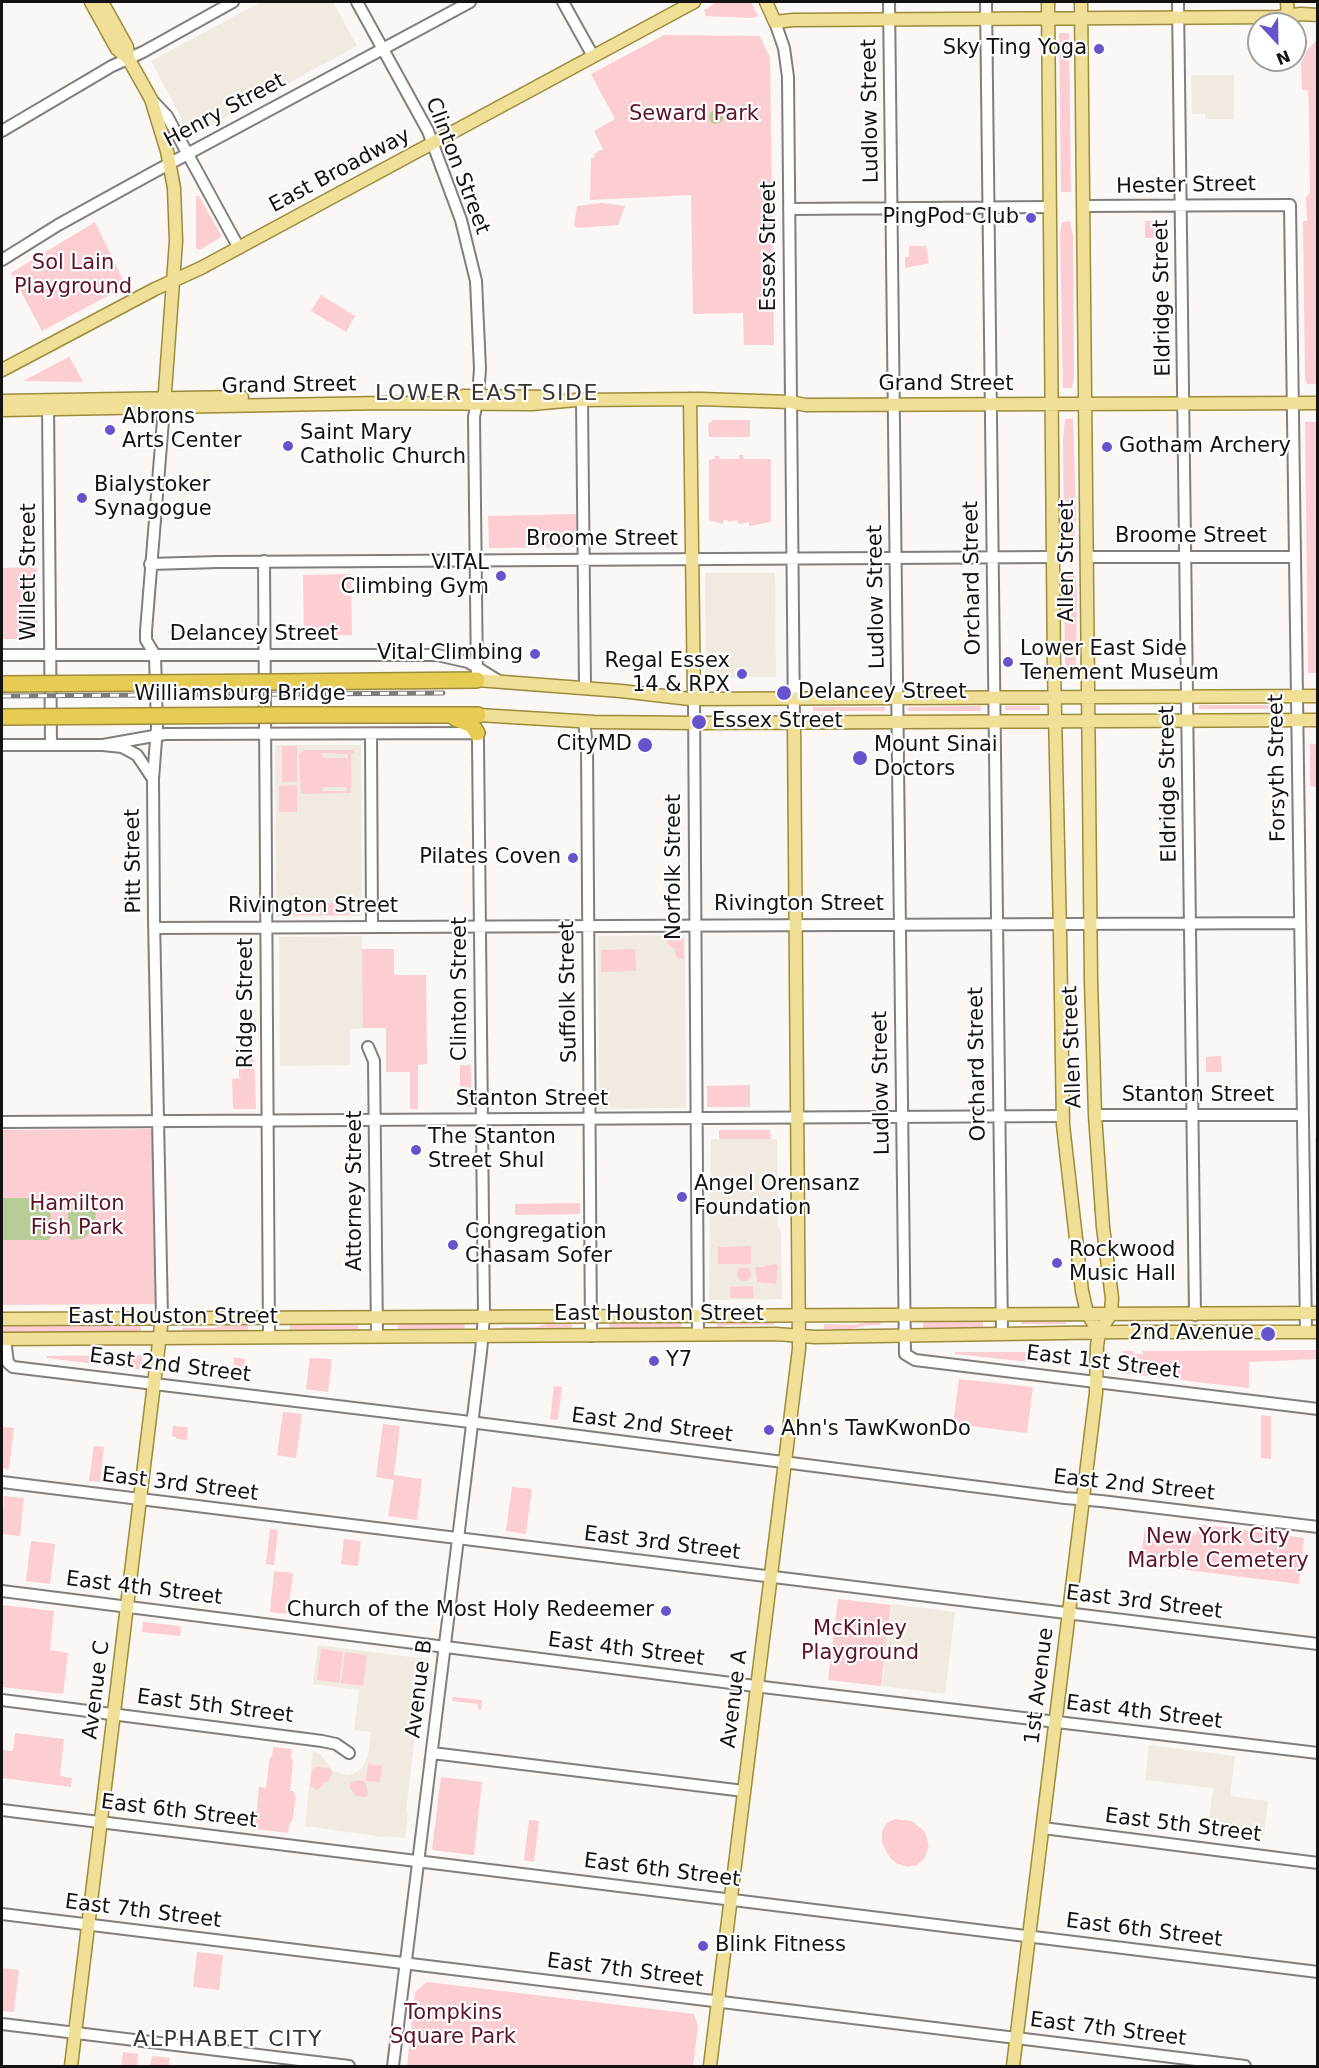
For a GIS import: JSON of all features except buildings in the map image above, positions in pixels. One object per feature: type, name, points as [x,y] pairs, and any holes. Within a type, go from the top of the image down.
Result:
[{"type":"highway","name":"Williamsburg Bridge","points":[[2,684],[277,681],[477,673]]},
{"type":"highway","name":"Williamsburg Bridge","points":[[2,717],[478,715]]},
{"type":"highway","points":[[450,716],[472,725],[477,733]]},
{"type":"main road","points":[[91,2],[117,49],[128,58],[151,99],[169,163],[176,213],[164,403]]},
{"type":"main road","points":[[102,2],[127,47],[128,58]]},
{"type":"main road","name":"East Broadway","points":[[2,370],[239,248],[694,2]]},
{"type":"main road","points":[[766,2],[775,22],[1081,17],[1247,19]]},
{"type":"main road","name":"Allen Street","points":[[1048,2],[1050,404],[1062,1116],[1082,1291],[1087,1314]]},
{"type":"main road","name":"Allen Street","points":[[1081,2],[1090,923],[1095,1115],[1103,1227],[1112,1298],[1111,1314]]},
{"type":"main road","name":"Grand Street","points":[[2,401],[48,404],[478,400],[532,404],[579,400],[690,399],[790,402],[806,405],[1317,403]]},
{"type":"main road","name":"Norfolk Street","points":[[690,399],[694,699]]},
{"type":"main road","name":"Grand Street","points":[[2,410],[48,404]]},
{"type":"main road","name":"Delancey Street","points":[[477,673],[499,681],[694,699],[1317,696]]},
{"type":"main road","points":[[478,715],[584,721],[693,723],[1317,720]]},
{"type":"main road","name":"Essex Street","points":[[794,723],[799,1336]]},
{"type":"main road","points":[[1087,1314],[1099,1332],[1111,1314]]},
{"type":"main road","name":"East Houston Street","points":[[2,1319],[1312,1314]]},
{"type":"main road","name":"Avenue C","points":[[71,2067],[162,1318]]},
{"type":"main road","name":"1st Avenue","points":[[1014,2067],[1083,1499],[1099,1332]]},
{"type":"main road","name":"East Houston Street","points":[[3,1339],[1312,1332]]},
{"type":"main road","name":"Avenue A","points":[[710,2067],[799,1336]]},
{"type":"street","points":[[3,126],[234,2]]},
{"type":"street","name":"Clinton Street","points":[[357,2],[424,122],[433,143],[460,220],[476,281],[480,335],[478,400],[474,417],[477,673]]},
{"type":"street","name":"Henry Street","points":[[2,260],[58,225],[169,163],[470,2]]},
{"type":"street","points":[[563,2],[593,56]]},
{"type":"street","name":"Ludlow Street","points":[[889,2],[904,1335]]},
{"type":"street","name":"Orchard Street","points":[[986,2],[1002,1333]]},
{"type":"street","name":"Eldridge Street","points":[[1178,2],[1196,1315]]},
{"type":"street","name":"Essex Street","points":[[775,22],[784,48],[788,77],[794,723]]},
{"type":"street","points":[[151,99],[167,116],[239,248]]},
{"type":"street","name":"Hester Street","points":[[1083,206],[1290,205]]},
{"type":"street","name":"Forsyth Street","points":[[1290,205],[1302,1115],[1312,1332]]},
{"type":"street","points":[[789,209],[1050,207]]},
{"type":"street","points":[[579,400],[585,688]]},
{"type":"street","name":"Pitt Street","points":[[162,1318],[153,779],[156,735],[155,655],[146,640],[164,403]]},
{"type":"street","name":"Willett Street","points":[[48,404],[51,745]]},
{"type":"street","name":"Broome Street","points":[[150,564],[264,561],[1053,557]]},
{"type":"street","name":"Broome Street","points":[[1088,557],[1295,557]]},
{"type":"street","name":"Ridge Street","points":[[264,561],[268,1337]]},
{"type":"street","name":"Delancey Street","points":[[2,655],[437,654],[457,658],[477,673]]},
{"type":"street","name":"Norfolk Street","points":[[694,699],[698,1335]]},
{"type":"street","name":"Suffolk Street","points":[[584,721],[587,746],[591,1336]]},
{"type":"street","points":[[103,745],[156,735],[477,733]]},
{"type":"street","name":"Clinton Street","points":[[477,733],[484,1316]]},
{"type":"street","points":[[371,734],[372,926]]},
{"type":"street","points":[[2,745],[122,747],[134,752],[142,760],[153,779]]},
{"type":"street","name":"Rivington Street","points":[[155,928],[1300,923]]},
{"type":"street","name":"Attorney Street","points":[[368,1047],[374,1061],[376,1120],[377,1337]]},
{"type":"street","name":"Stanton Street","points":[[1095,1115],[1302,1115]]},
{"type":"street","name":"Stanton Street","points":[[2,1122],[1062,1116]]},
{"type":"street","name":"Avenue B","points":[[393,2067],[473,1423],[484,1316]]},
{"type":"street","name":"East 1st Street","points":[[904,1335],[905,1354],[915,1360],[1317,1409]]},
{"type":"street","name":"East 2nd Street","points":[[3,1339],[9,1363],[14,1367],[1317,1527]]},
{"type":"street","name":"East 3rd Street","points":[[2,1482],[1317,1644]]},
{"type":"street","name":"East 4th Street","points":[[2,1591],[1056,1723],[1317,1753]]},
{"type":"street","name":"East 5th Street","points":[[2,1700],[322,1741],[336,1744],[349,1753]]},
{"type":"street","points":[[432,1753],[744,1791]]},
{"type":"street","name":"East 6th Street","points":[[2,1810],[1317,1972]]},
{"type":"street","name":"East 5th Street","points":[[1043,1828],[1317,1863]]},
{"type":"street","name":"East 7th Street","points":[[2,1914],[1245,2067]]},
{"type":"street","points":[[2,2024],[349,2067]]},
{"type":"shaded area","points":[[261,2],[333,2],[357,46],[191,136],[151,61]]},
{"type":"shaded area","points":[[1191,75],[1234,75],[1234,119],[1205,119],[1205,114],[1192,114]]},
{"type":"shaded area","points":[[713,110],[719,110],[723,117],[719,124],[713,124],[709,120],[709,114]]},
{"type":"shaded area","points":[[705,573],[775,573],[776,677],[706,678]]},
{"type":"shaded area","points":[[275,745],[361,745],[362,916],[276,917]]},
{"type":"shaded area","points":[[685,935],[686,1108],[599,1109],[598,936]]},
{"type":"shaded area","points":[[362,936],[362,949],[394,949],[394,975],[426,975],[427,1064],[386,1065],[386,1028],[363,1028],[350,1029],[350,1065],[280,1066],[279,937]]},
{"type":"shaded area","points":[[711,1139],[777,1139],[782,1299],[709,1300]]},
{"type":"shaded area","points":[[2,1198],[48,1198],[50,1200],[51,1237],[48,1240],[2,1240]]},
{"type":"shaded area","points":[[70,1198],[86,1200],[96,1214],[94,1229],[84,1238],[71,1240],[68,1237],[68,1200]]},
{"type":"shaded area","points":[[892,1604],[955,1612],[945,1694],[882,1686]]},
{"type":"shaded area","points":[[318,1645],[426,1659],[428,1662],[422,1710],[420,1710],[418,1727],[416,1727],[405,1838],[305,1826],[313,1751],[319,1753],[333,1771],[347,1775],[355,1773],[362,1768],[368,1756],[371,1732],[354,1730],[359,1690],[313,1684]]},
{"type":"shaded area","points":[[1149,1745],[1235,1756],[1230,1796],[1268,1801],[1264,1836],[1208,1829],[1213,1788],[1145,1780]]},
{"type":"green space","points":[[717,2],[751,2],[758,16],[752,18],[706,16],[704,10]]},
{"type":"green space","points":[[1059,33],[1069,33],[1071,192],[1061,192]]},
{"type":"green space","name":"Seward Park","points":[[664,35],[760,36],[770,58],[774,345],[744,345],[743,313],[693,314],[691,195],[590,200],[591,159],[595,157],[594,154],[603,149],[594,131],[615,119],[591,74]]},
{"type":"green space","points":[[1317,40],[1318,384],[1307,384],[1305,380],[1303,221],[1307,221],[1306,197],[1310,193],[1308,90],[1302,90],[1301,72],[1307,72],[1307,50]]},
{"type":"green space","points":[[196,196],[199,196],[221,235],[220,238],[199,250],[196,248]]},
{"type":"green space","points":[[601,203],[625,206],[618,225],[577,228],[574,225],[577,206]]},
{"type":"green space","points":[[1070,221],[1073,236],[1074,377],[1072,388],[1063,388],[1060,233],[1062,222]]},
{"type":"green space","points":[[1145,221],[1161,221],[1160,238],[1145,238]]},
{"type":"green space","name":"Sol Lain Playground","points":[[95,222],[126,286],[42,331],[11,273]]},
{"type":"green space","points":[[909,246],[926,246],[929,263],[905,268],[905,257],[909,257]]},
{"type":"green space","points":[[321,295],[355,316],[346,332],[311,311]]},
{"type":"green space","points":[[69,356],[83,382],[23,381],[67,358]]},
{"type":"green space","points":[[1065,419],[1073,419],[1076,513],[1074,542],[1066,542],[1064,529],[1063,438]]},
{"type":"green space","points":[[713,420],[750,420],[750,437],[709,437],[708,424]]},
{"type":"green space","points":[[1305,422],[1317,422],[1317,673],[1308,673]]},
{"type":"green space","points":[[739,455],[743,455],[744,459],[771,459],[771,522],[749,526],[749,522],[738,524],[738,520],[728,522],[728,520],[723,520],[723,524],[709,520],[709,460],[715,459],[715,456],[719,456],[720,459],[739,459]]},
{"type":"green space","points":[[576,514],[577,547],[489,548],[488,516]]},
{"type":"green space","points":[[37,567],[37,639],[2,639],[2,568]]},
{"type":"green space","points":[[351,574],[352,635],[304,636],[303,575]]},
{"type":"green space","points":[[1067,574],[1075,574],[1077,589],[1076,672],[1068,672],[1065,661],[1064,593]]},
{"type":"green space","points":[[1199,705],[1283,705],[1283,709],[1199,709]]},
{"type":"green space","points":[[981,706],[981,711],[908,711],[908,707]]},
{"type":"green space","points":[[1005,706],[1040,706],[1040,710],[1005,710]]},
{"type":"green space","points":[[813,707],[885,707],[885,711],[813,711]]},
{"type":"green space","points":[[1310,744],[1317,744],[1317,787],[1310,786]]},
{"type":"green space","points":[[282,746],[297,746],[297,782],[282,782]]},
{"type":"green space","points":[[304,750],[354,750],[354,753],[351,753],[350,793],[301,793],[299,754]],"holes":[[[322,753],[348,754],[347,791],[322,791],[323,787],[347,787],[347,758],[323,758]]]},
{"type":"green space","points":[[297,785],[297,812],[279,812],[279,786]]},
{"type":"green space","points":[[290,903],[349,903],[349,915],[290,915]]},
{"type":"green space","points":[[683,938],[684,960],[676,957],[675,948],[669,946],[666,939]]},
{"type":"green space","points":[[362,949],[394,949],[394,975],[426,975],[427,1064],[418,1065],[418,1109],[410,1109],[410,1072],[386,1072],[386,1028],[363,1028]]},
{"type":"green space","points":[[635,949],[636,971],[601,972],[601,950]]},
{"type":"green space","points":[[239,1053],[254,1053],[256,1109],[233,1109],[232,1079],[242,1078],[239,1077]]},
{"type":"green space","points":[[1221,1056],[1222,1072],[1206,1072],[1206,1057]]},
{"type":"green space","points":[[460,1065],[471,1065],[472,1107],[460,1107]]},
{"type":"green space","points":[[750,1085],[750,1107],[707,1107],[707,1086]]},
{"type":"green space","name":"Hamilton Fish Park","points":[[152,1129],[155,1304],[2,1305],[2,1130]]},
{"type":"green space","points":[[719,1130],[770,1130],[771,1139],[719,1139]]},
{"type":"green space","points":[[1315,1138],[1318,1138],[1317,1292],[1316,1292]]},
{"type":"green space","points":[[580,1203],[580,1214],[515,1215],[515,1204]]},
{"type":"green space","points":[[751,1246],[751,1264],[718,1264],[718,1247]]},
{"type":"green space","points":[[776,1264],[778,1266],[776,1284],[757,1282],[755,1267]]},
{"type":"green space","points":[[744,1267],[749,1269],[751,1274],[749,1279],[744,1281],[739,1279],[737,1274],[739,1269]]},
{"type":"green space","points":[[753,1286],[754,1298],[730,1298],[730,1287]]},
{"type":"green space","points":[[1021,1320],[1066,1320],[1066,1324],[1021,1324]]},
{"type":"green space","points":[[682,1321],[682,1331],[609,1332],[609,1322]]},
{"type":"green space","points":[[717,1321],[774,1322],[774,1325],[727,1325],[717,1328]]},
{"type":"green space","points":[[881,1321],[881,1325],[851,1329],[824,1329],[824,1324],[854,1325]]},
{"type":"green space","points":[[923,1321],[983,1321],[983,1329],[923,1328]]},
{"type":"green space","points":[[554,1322],[572,1322],[572,1328],[555,1328],[537,1332],[503,1332],[503,1327],[536,1327]]},
{"type":"green space","points":[[358,1323],[358,1333],[290,1334],[290,1324]]},
{"type":"green space","points":[[465,1323],[464,1332],[398,1332],[398,1324]]},
{"type":"green space","points":[[141,1324],[141,1335],[2,1335],[2,1325]]},
{"type":"green space","points":[[248,1324],[248,1330],[220,1334],[181,1334],[183,1328],[214,1328]]},
{"type":"green space","points":[[1317,1350],[1317,1359],[1249,1362],[1249,1388],[1120,1373],[1123,1351],[1143,1354],[1143,1351]]},
{"type":"green space","points":[[955,1352],[1062,1352],[1067,1366],[955,1354]]},
{"type":"green space","points":[[143,1355],[142,1370],[47,1358],[47,1356]]},
{"type":"green space","points":[[234,1357],[245,1359],[242,1381],[232,1380]]},
{"type":"green space","points":[[310,1358],[332,1359],[328,1392],[306,1389]]},
{"type":"green space","points":[[959,1379],[1033,1387],[1027,1433],[953,1424]]},
{"type":"green space","points":[[554,1386],[562,1387],[558,1420],[550,1419]]},
{"type":"green space","points":[[283,1412],[302,1414],[296,1458],[277,1455]]},
{"type":"green space","points":[[1261,1415],[1271,1416],[1271,1459],[1261,1458]]},
{"type":"green space","points":[[383,1424],[400,1426],[394,1475],[422,1479],[417,1520],[388,1516],[394,1480],[376,1477]]},
{"type":"green space","points":[[173,1426],[188,1427],[187,1440],[176,1439],[172,1436]]},
{"type":"green space","points":[[2,1427],[14,1428],[9,1469],[2,1468]]},
{"type":"green space","points":[[94,1446],[104,1447],[100,1482],[89,1481]]},
{"type":"green space","points":[[512,1487],[532,1489],[526,1534],[506,1531]]},
{"type":"green space","points":[[4,1496],[24,1498],[20,1536],[2,1534]]},
{"type":"green space","name":"New York City Marble Cemetery","points":[[1198,1524],[1304,1538],[1299,1584],[1140,1564],[1145,1528],[1197,1534]]},
{"type":"green space","points":[[270,1529],[278,1530],[274,1565],[266,1564]]},
{"type":"green space","points":[[344,1539],[361,1541],[358,1566],[341,1564]]},
{"type":"green space","points":[[31,1541],[55,1544],[50,1584],[26,1581]]},
{"type":"green space","points":[[274,1571],[293,1573],[288,1614],[270,1612]]},
{"type":"green space","name":"McKinley Playground","points":[[838,1599],[891,1605],[881,1686],[828,1680]]},
{"type":"green space","points":[[2,1605],[54,1611],[50,1650],[68,1653],[63,1694],[2,1687]]},
{"type":"green space","points":[[143,1622],[181,1626],[180,1636],[142,1632]]},
{"type":"green space","points":[[321,1649],[343,1652],[339,1683],[317,1680]]},
{"type":"green space","points":[[345,1652],[367,1655],[363,1686],[341,1683]]},
{"type":"green space","points":[[453,1697],[482,1700],[481,1710],[478,1709],[478,1704],[452,1701]]},
{"type":"green space","points":[[15,1733],[64,1739],[60,1776],[72,1778],[71,1787],[2,1778],[2,1750],[13,1751]]},
{"type":"green space","points":[[273,1747],[292,1749],[290,1791],[293,1791],[296,1797],[288,1833],[255,1829],[259,1787],[266,1788]]},
{"type":"green space","points":[[368,1764],[382,1766],[380,1782],[366,1781]]},
{"type":"green space","points":[[316,1767],[329,1768],[333,1772],[329,1780],[326,1783],[323,1782],[317,1790],[310,1786],[312,1770]]},
{"type":"green space","points":[[441,1777],[482,1782],[474,1855],[432,1850]]},
{"type":"green space","points":[[359,1780],[366,1784],[368,1795],[365,1797],[356,1796],[350,1788],[350,1783]]},
{"type":"green space","points":[[895,1819],[912,1821],[925,1832],[929,1846],[925,1858],[917,1865],[907,1867],[896,1863],[885,1849],[882,1842],[882,1831],[887,1823]]},
{"type":"green space","points":[[529,1820],[539,1821],[534,1862],[524,1860]]},
{"type":"green space","points":[[197,1952],[223,1955],[219,1990],[193,1987]]},
{"type":"green space","points":[[2,1968],[19,1970],[14,2012],[2,2011]]},
{"type":"green space","name":"Tompkins Square Park","points":[[427,1982],[694,2014],[698,2027],[693,2066],[407,2066],[415,1992]]},
{"type":"green space","points":[[123,2052],[138,2054],[137,2066],[121,2066]]},
{"type":"green space","points":[[152,2056],[170,2058],[169,2066],[150,2066]]},
{"type":"railway","points":[[2,696],[443,693]]},
{"type":"place","name":"Sky Ting Yoga","points":[[1099,49]]},
{"type":"place","name":"PingPod Club","points":[[1031,218]]},
{"type":"place","name":"Abrons Arts Center","points":[[110,430]]},
{"type":"place","name":"Saint Mary Catholic Church","points":[[288,446]]},
{"type":"place","name":"Gotham Archery","points":[[1107,447]]},
{"type":"place","name":"Bialystoker Synagogue","points":[[82,498]]},
{"type":"place","name":"VITAL Climbing Gym","points":[[501,576]]},
{"type":"place","name":"Vital Climbing","points":[[535,654]]},
{"type":"place","name":"Lower East Side Tenement Museum","points":[[1008,662]]},
{"type":"place","name":"Regal Essex 14 & RPX","points":[[742,674]]},
{"type":"place","name":"Delancey Street","points":[[784,693]]},
{"type":"place","name":"Essex Street","points":[[699,722]]},
{"type":"place","name":"CityMD","points":[[645,745]]},
{"type":"place","name":"Mount Sinai Doctors","points":[[860,758]]},
{"type":"place","name":"Pilates Coven","points":[[573,858]]},
{"type":"place","name":"The Stanton Street Shul","points":[[416,1150]]},
{"type":"place","name":"Angel Orensanz Foundation","points":[[682,1197]]},
{"type":"place","name":"Congregation Chasam Sofer","points":[[453,1245]]},
{"type":"place","name":"Rockwood Music Hall","points":[[1057,1263]]},
{"type":"place","name":"2nd Avenue","points":[[1268,1334]]},
{"type":"place","name":"Y7","points":[[654,1361]]},
{"type":"place","name":"Ahn's TawKwonDo","points":[[769,1430]]},
{"type":"place","name":"Church of the Most Holy Redeemer","points":[[666,1611]]},
{"type":"place","name":"Blink Fitness","points":[[703,1946]]},
{"type":"district","name":"LOWER EAST SIDE","points":[[487,394]]},
{"type":"district","name":"ALPHABET CITY","points":[[228,2040]]}]
